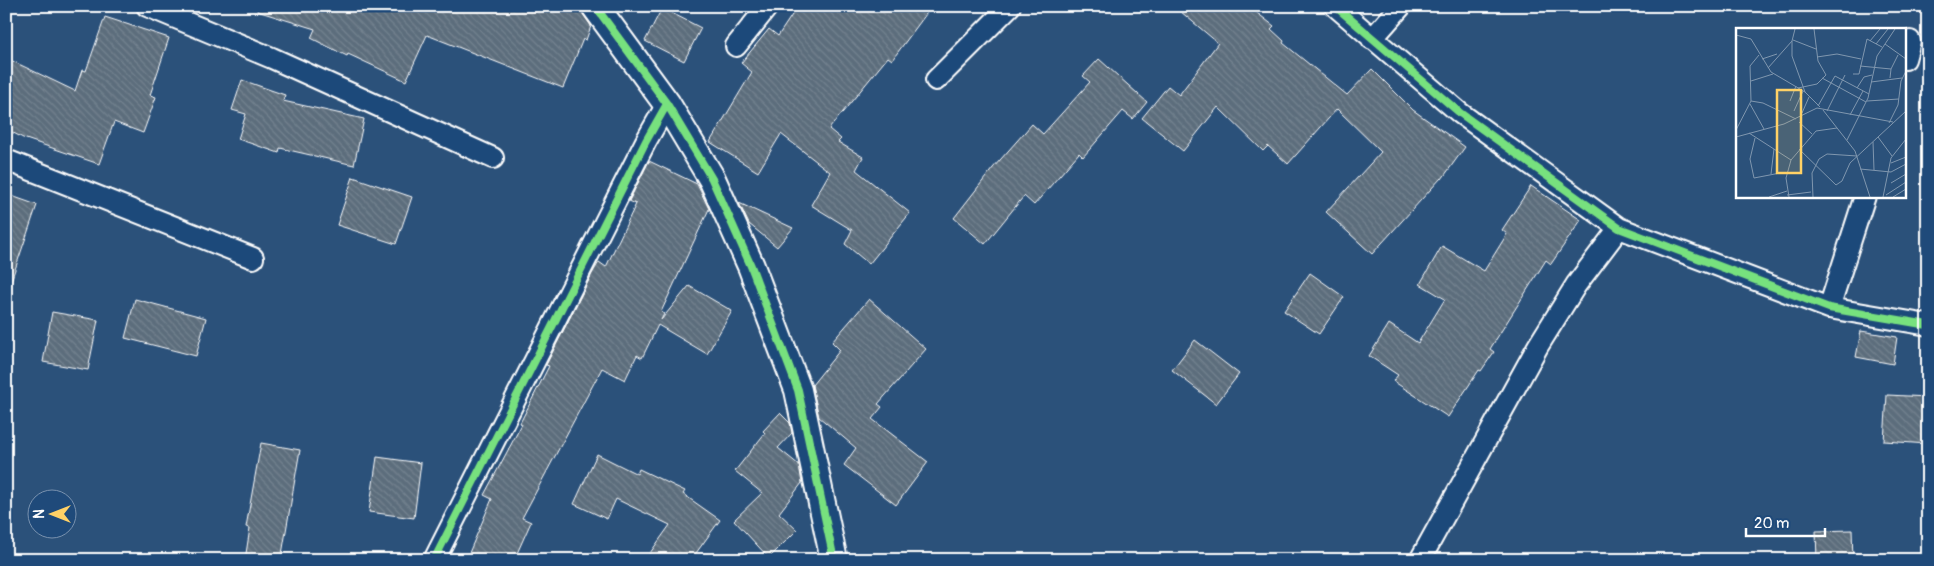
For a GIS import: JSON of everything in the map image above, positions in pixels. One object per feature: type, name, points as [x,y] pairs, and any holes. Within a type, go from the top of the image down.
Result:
[{"type":"street","points":[[148,6],[272,58],[493,158]]},
{"type":"street","points":[[595,6],[667,104],[712,179],[751,266],[798,390],[834,560]]},
{"type":"street","points":[[736,46],[768,6]]},
{"type":"street","points":[[936,80],[1010,6]]},
{"type":"street","points":[[1335,6],[1460,113],[1619,228],[1829,308],[1928,325]]},
{"type":"street","points":[[1372,39],[1401,6]]},
{"type":"street","points":[[434,560],[646,141],[667,104]]},
{"type":"street","points":[[6,160],[253,258]]},
{"type":"street","points":[[1829,308],[1864,198]]},
{"type":"street","points":[[1420,560],[1538,346],[1576,285],[1619,228]]},
{"type":"building","points":[[258,6],[580,6],[591,26],[586,40],[583,39],[563,88],[427,35],[406,81],[348,54],[347,56],[311,38],[315,29],[257,11]]},
{"type":"building","points":[[798,6],[932,6],[892,60],[888,57],[829,129],[841,139],[838,142],[863,157],[856,170],[910,213],[869,264],[845,244],[852,230],[811,205],[830,172],[781,134],[758,172],[710,142],[752,72],[741,63],[769,29],[778,36]]},
{"type":"building","points":[[1174,6],[1248,6],[1274,26],[1271,29],[1284,41],[1283,43],[1347,95],[1372,69],[1413,110],[1465,147],[1442,179],[1372,254],[1326,212],[1381,152],[1337,109],[1288,164],[1268,146],[1263,151],[1218,107],[1183,151],[1142,118],[1168,86],[1179,95],[1218,43]]},
{"type":"building","points":[[662,8],[701,28],[684,61],[645,41]]},
{"type":"building","points":[[105,17],[169,38],[150,95],[156,97],[143,133],[114,122],[99,164],[23,138],[6,129],[6,58],[75,91],[82,70],[86,71]]},
{"type":"building","points":[[1099,59],[1147,102],[1133,119],[1123,111],[1083,157],[1079,153],[1034,205],[1024,196],[985,244],[954,218],[993,168],[1032,124],[1043,134],[1090,82],[1083,76]]},
{"type":"building","points":[[242,80],[285,95],[283,101],[364,119],[354,165],[280,148],[279,153],[238,139],[246,114],[232,110]]},
{"type":"building","points":[[649,161],[697,184],[709,209],[661,312],[664,314],[661,320],[689,286],[732,311],[707,354],[658,325],[642,358],[637,355],[625,380],[602,368],[522,518],[531,522],[514,560],[466,560],[492,499],[484,495],[522,424],[520,423],[549,366],[546,365],[592,274],[599,262],[606,267],[636,204],[629,201]]},
{"type":"building","points":[[353,177],[412,197],[396,244],[337,225]]},
{"type":"building","points":[[1531,186],[1581,220],[1551,264],[1546,260],[1490,349],[1494,352],[1481,371],[1479,370],[1448,417],[1393,381],[1398,375],[1369,356],[1389,324],[1418,343],[1445,299],[1420,284],[1442,246],[1484,271],[1507,234],[1502,230]]},
{"type":"building","points":[[6,194],[37,205],[10,284],[6,284]]},
{"type":"building","points":[[739,203],[793,228],[777,247],[749,224]]},
{"type":"building","points":[[1310,273],[1344,297],[1319,334],[1284,311]]},
{"type":"building","points":[[135,299],[206,318],[196,356],[125,338]]},
{"type":"building","points":[[869,299],[926,349],[878,404],[882,407],[872,419],[928,462],[896,505],[844,465],[856,448],[819,417],[812,385],[840,350],[832,342]]},
{"type":"building","points":[[52,312],[98,320],[88,370],[43,362]]},
{"type":"building","points":[[1861,331],[1897,337],[1893,364],[1856,357]]},
{"type":"building","points":[[1195,340],[1239,374],[1216,404],[1172,370]]},
{"type":"building","points":[[1887,395],[1928,397],[1928,444],[1884,441]]},
{"type":"building","points":[[780,413],[790,423],[792,433],[778,448],[799,465],[802,483],[779,513],[797,530],[769,558],[734,520],[762,493],[735,471],[765,433],[763,431]]},
{"type":"building","points":[[261,443],[300,450],[281,560],[245,560],[250,528],[246,527]]},
{"type":"building","points":[[597,454],[637,474],[639,469],[685,491],[683,494],[720,520],[691,560],[645,560],[670,525],[616,499],[607,519],[574,504]]},
{"type":"building","points":[[377,457],[421,463],[414,518],[369,512]]},
{"type":"building","points":[[1852,530],[1853,560],[1817,560],[1816,531]]},
{"type":"cycle path","points":[[595,6],[667,104],[712,179],[751,266],[798,390],[834,560]]},
{"type":"cycle path","points":[[1335,6],[1460,113],[1619,228],[1829,308],[1928,325]]},
{"type":"cycle path","points":[[434,560],[646,141],[667,104]]}]
